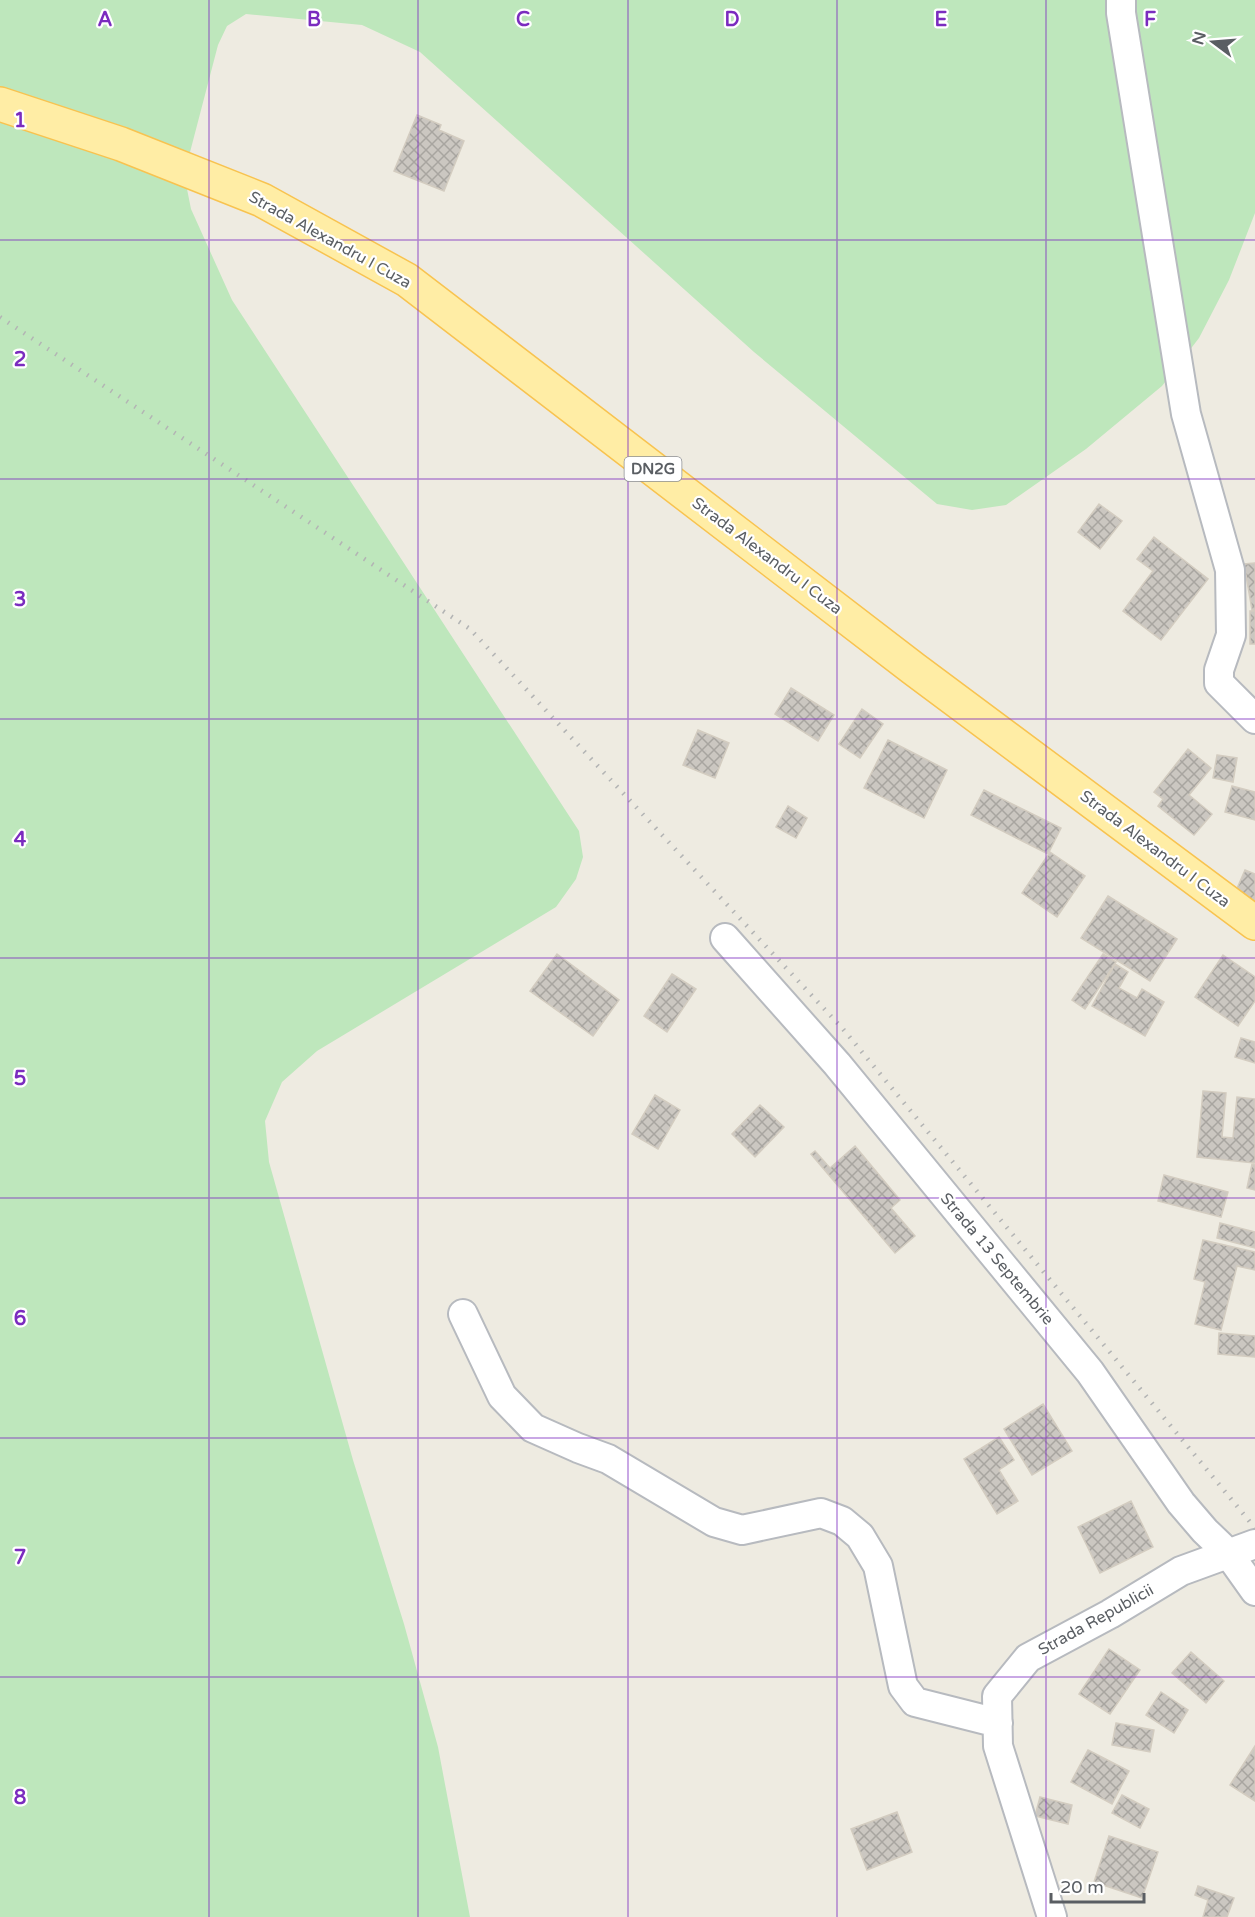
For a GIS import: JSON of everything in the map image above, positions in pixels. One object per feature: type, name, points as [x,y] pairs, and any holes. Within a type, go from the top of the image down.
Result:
[{"type":"main road","name":"Strada Alexandru I Cuza","points":[[0,104],[121,144],[262,200],[406,280],[914,669],[1255,923]]},
{"type":"street","points":[[1121,0],[1121,13],[1186,414],[1230,570],[1231,635],[1220,670],[1220,683],[1255,719]]},
{"type":"street","name":"Strada 13 Septembrie","points":[[724,938],[837,1064],[1083,1362],[1181,1503],[1228,1553],[1255,1592]]},
{"type":"street","points":[[463,1314],[502,1396],[533,1428],[608,1459],[714,1522],[742,1530],[821,1513],[842,1521],[860,1536],[878,1566],[903,1686],[915,1702],[998,1723]]},
{"type":"street","name":"Strada Republicii","points":[[1052,1917],[998,1746],[997,1695],[1028,1658],[1110,1614],[1181,1571],[1255,1544]]},
{"type":"green space","points":[[0,0],[1255,0],[1255,213],[1229,280],[1199,338],[1162,386],[1086,449],[1006,505],[972,510],[937,504],[754,352],[420,52],[362,25],[246,14],[227,26],[218,45],[189,156],[187,189],[191,209],[232,300],[579,831],[583,857],[576,879],[556,907],[317,1051],[282,1082],[265,1121],[269,1162],[353,1460],[404,1624],[438,1747],[470,1917],[0,1917]]},
{"type":"building","points":[[417,115],[441,125],[439,130],[464,141],[444,191],[394,171]]},
{"type":"building","points":[[1099,504],[1122,521],[1100,549],[1078,532]]},
{"type":"building","points":[[1154,537],[1208,579],[1161,640],[1123,611],[1153,571],[1137,559]]},
{"type":"building","points":[[1255,563],[1255,610],[1252,610],[1244,564]]},
{"type":"building","points":[[1250,611],[1255,611],[1255,644],[1250,644]]},
{"type":"building","points":[[791,688],[834,715],[818,741],[775,714]]},
{"type":"building","points":[[862,709],[883,724],[860,758],[839,744]]},
{"type":"building","points":[[698,730],[729,743],[715,778],[683,765]]},
{"type":"building","points":[[888,740],[947,770],[924,818],[864,788]]},
{"type":"building","points":[[1188,749],[1211,768],[1189,795],[1212,814],[1194,835],[1158,806],[1163,799],[1154,792]]},
{"type":"building","points":[[1217,755],[1237,758],[1233,782],[1213,778]]},
{"type":"building","points":[[1232,786],[1255,792],[1255,820],[1225,812]]},
{"type":"building","points":[[984,790],[1061,828],[1048,854],[971,815]]},
{"type":"building","points":[[788,806],[807,818],[796,838],[776,827]]},
{"type":"building","points":[[1050,852],[1085,876],[1057,917],[1022,893]]},
{"type":"building","points":[[1245,870],[1255,874],[1255,902],[1235,893]]},
{"type":"building","points":[[1108,896],[1177,939],[1150,981],[1081,938]]},
{"type":"building","points":[[557,954],[619,1000],[593,1036],[530,991]]},
{"type":"building","points":[[1103,954],[1116,962],[1085,1009],[1072,1000]]},
{"type":"building","points":[[1223,955],[1255,977],[1255,1001],[1238,1026],[1195,997]]},
{"type":"building","points":[[1115,964],[1128,972],[1119,988],[1137,998],[1142,989],[1164,1002],[1145,1036],[1092,1006]]},
{"type":"building","points":[[672,974],[696,989],[667,1032],[644,1016]]},
{"type":"building","points":[[1241,1038],[1255,1042],[1255,1063],[1235,1057]]},
{"type":"building","points":[[1203,1091],[1226,1093],[1222,1137],[1233,1138],[1237,1097],[1255,1099],[1255,1163],[1197,1157]]},
{"type":"building","points":[[655,1095],[680,1110],[658,1149],[632,1134]]},
{"type":"building","points":[[760,1105],[784,1127],[755,1157],[732,1134]]},
{"type":"building","points":[[855,1146],[900,1200],[891,1208],[915,1236],[895,1253],[811,1154],[815,1151],[830,1168]]},
{"type":"building","points":[[1252,1164],[1255,1165],[1255,1190],[1247,1188]]},
{"type":"building","points":[[1164,1175],[1228,1192],[1221,1217],[1158,1201]]},
{"type":"building","points":[[1220,1223],[1255,1232],[1255,1248],[1217,1238]]},
{"type":"building","points":[[1203,1240],[1255,1252],[1255,1270],[1237,1266],[1221,1330],[1195,1324],[1205,1282],[1194,1279]]},
{"type":"building","points":[[1219,1333],[1255,1336],[1255,1357],[1218,1354]]},
{"type":"building","points":[[1043,1404],[1072,1451],[1032,1475],[1004,1429]]},
{"type":"building","points":[[999,1437],[1014,1460],[999,1470],[1018,1501],[997,1514],[964,1459]]},
{"type":"building","points":[[1131,1501],[1153,1547],[1100,1573],[1078,1527]]},
{"type":"building","points":[[1109,1649],[1140,1670],[1110,1714],[1079,1694]]},
{"type":"building","points":[[1191,1652],[1224,1681],[1206,1703],[1172,1673]]},
{"type":"building","points":[[1161,1692],[1188,1710],[1174,1733],[1146,1715]]},
{"type":"building","points":[[1116,1723],[1154,1730],[1150,1752],[1112,1745]]},
{"type":"building","points":[[1255,1746],[1255,1801],[1230,1785]]},
{"type":"building","points":[[1088,1750],[1129,1771],[1112,1804],[1071,1782]]},
{"type":"building","points":[[1122,1795],[1149,1809],[1140,1828],[1112,1813]]},
{"type":"building","points":[[1040,1797],[1072,1805],[1068,1824],[1035,1816]]},
{"type":"building","points":[[897,1812],[912,1852],[867,1870],[851,1829]]},
{"type":"building","points":[[1109,1836],[1158,1852],[1142,1898],[1094,1882]]},
{"type":"building","points":[[1198,1886],[1234,1898],[1227,1917],[1203,1917],[1208,1900],[1195,1895]]},
{"type":"railway","points":[[0,317],[470,629],[843,1029],[1255,1528]]}]
